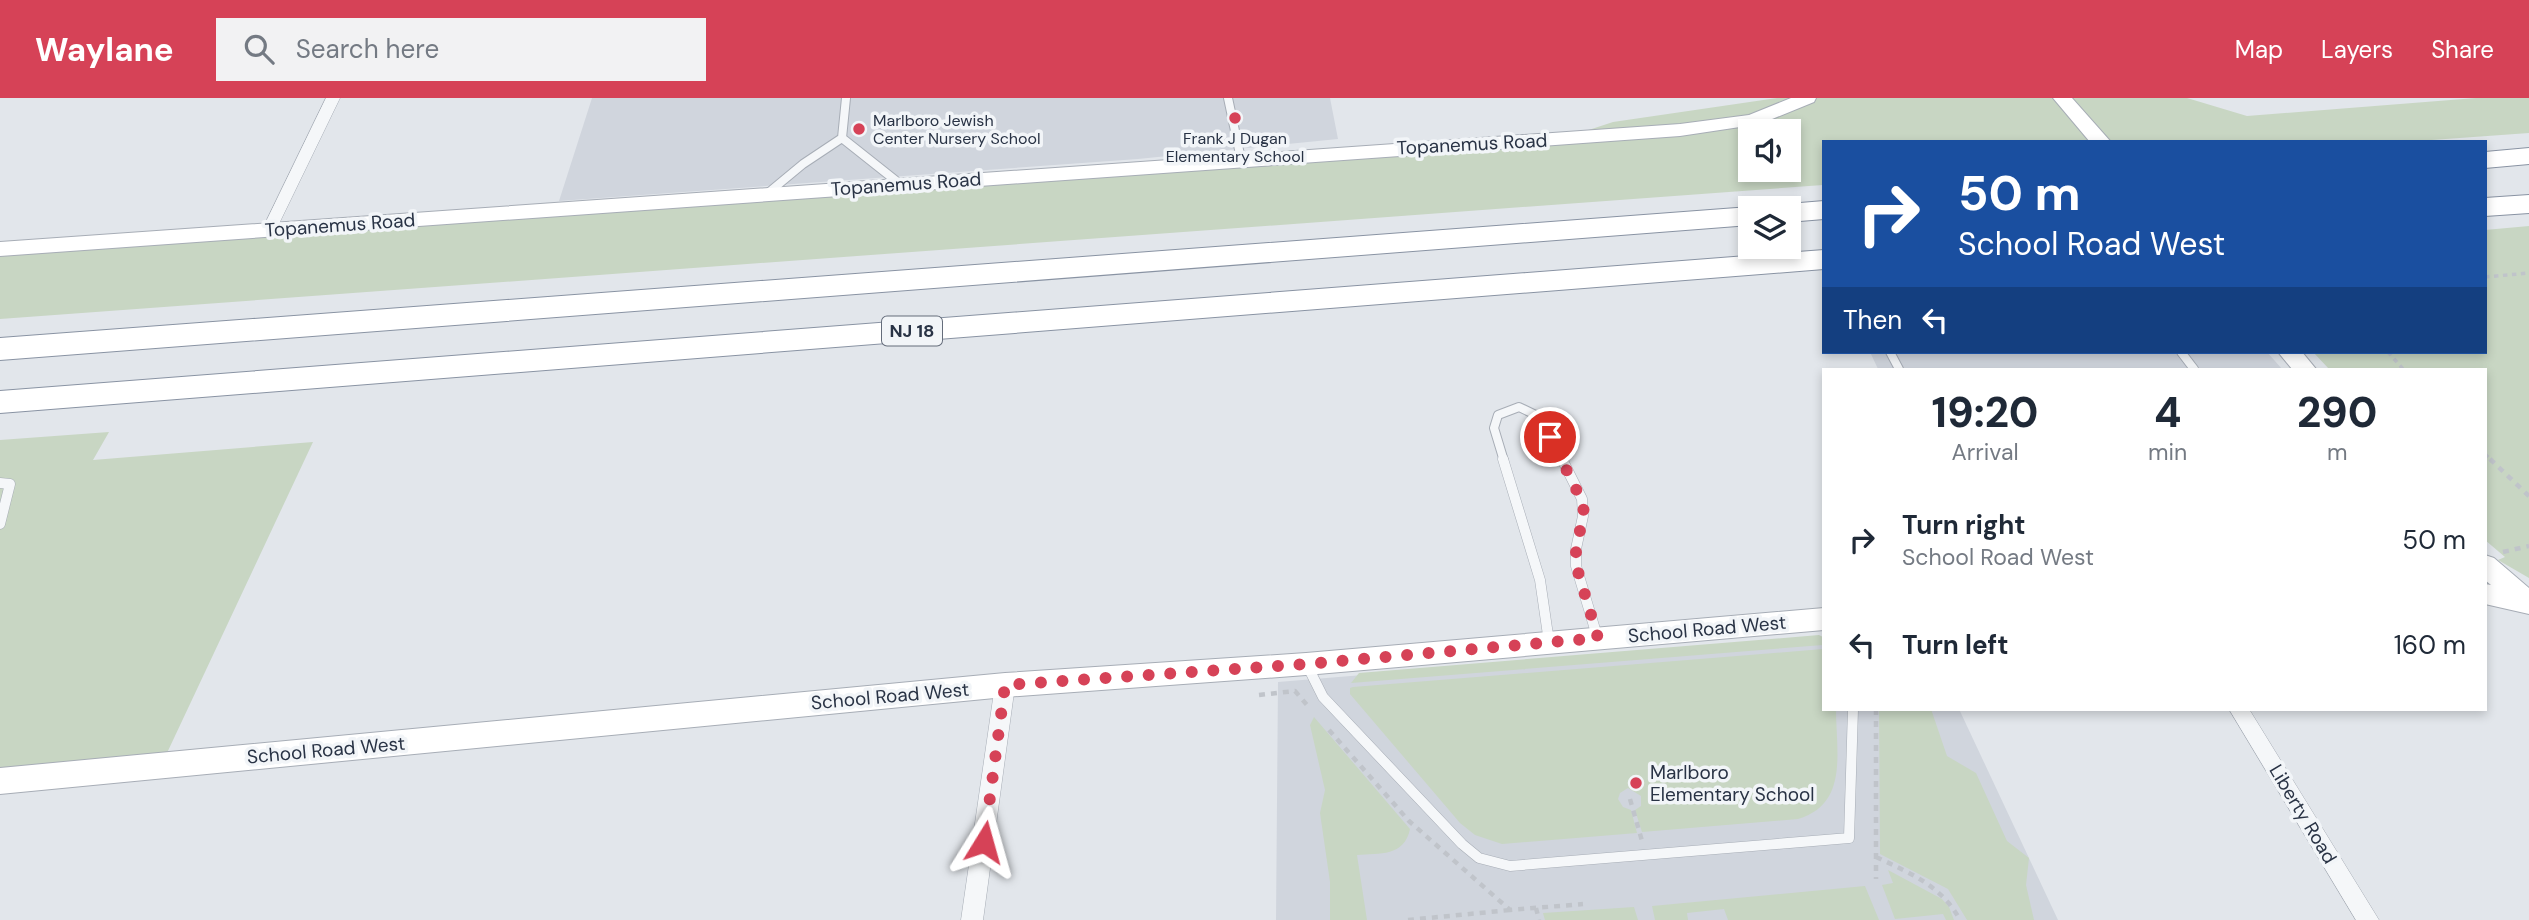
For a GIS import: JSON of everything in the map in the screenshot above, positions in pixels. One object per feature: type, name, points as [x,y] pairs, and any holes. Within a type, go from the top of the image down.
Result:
[{"type":"highway","points":[[2487,160],[2529,156]]},
{"type":"highway","points":[[2487,207],[2529,204]]},
{"type":"highway","points":[[1801,212],[1822,210]]},
{"type":"highway","points":[[0,349],[1738,217]]},
{"type":"highway","name":"NJ 18","points":[[0,402],[1822,259]]},
{"type":"street","points":[[269,230],[333,98]]},
{"type":"street","name":"Topanemus Road","points":[[0,249],[1729,125],[1767,116],[1807,98]]},
{"type":"street","points":[[2062,98],[2099,140]]},
{"type":"street","points":[[2291,354],[2304,368]]},
{"type":"street","points":[[2492,559],[2529,604]]},
{"type":"street","points":[[2487,594],[2529,604]]},
{"type":"street","name":"School Road West","points":[[0,781],[1005,685],[1306,664],[1822,619]]},
{"type":"street","points":[[972,920],[1005,685]]},
{"type":"street","name":"Liberty Road","points":[[2240,711],[2368,920]]},
{"type":"lane","points":[[842,138],[846,98]]},
{"type":"lane","points":[[1228,98],[1241,159]]},
{"type":"lane","points":[[842,138],[900,184]]},
{"type":"lane","points":[[768,194],[803,164],[842,138]]},
{"type":"lane","points":[[2183,354],[2193,368]]},
{"type":"lane","points":[[1549,642],[1540,580],[1494,428],[1498,415],[1519,406],[1529,408],[1540,417],[1581,499],[1584,512],[1576,549],[1576,565],[1598,638]]},
{"type":"lane","points":[[0,483],[10,484],[0,524]]},
{"type":"lane","points":[[1306,664],[1323,697],[1462,844],[1479,858],[1510,866],[1849,838],[1853,711]]},
{"type":"path","points":[[2487,276],[2529,273]]},
{"type":"path","points":[[2390,354],[2402,368]]},
{"type":"path","points":[[2487,456],[2529,496]]},
{"type":"path","points":[[2492,559],[2529,545]]},
{"type":"path","points":[[1876,711],[1876,879]]},
{"type":"path","points":[[1630,799],[1646,855]]},
{"type":"path","points":[[1876,857],[1938,889],[1955,906],[1960,920]]},
{"type":"path","points":[[1536,908],[1539,920]]},
{"type":"path","points":[[1408,920],[1510,910]]},
{"type":"shaded area","name":"Marlboro Jewish Center Nursery School","points":[[592,98],[1330,98],[1338,139],[1138,159],[559,201]]},
{"type":"shaded area","points":[[1871,354],[2269,354],[2281,368],[1878,368]]},
{"type":"shaded area","name":"Marlboro Elementary School","points":[[1822,637],[1822,711],[1960,711],[2058,920],[1276,920],[1278,682]]},
{"type":"green space","points":[[1777,98],[2187,98],[2247,116],[2476,98],[2529,98],[2529,133],[2432,140],[1822,140],[1822,185],[0,319],[0,255],[1540,146],[1613,122]]},
{"type":"green space","points":[[2529,226],[2529,578],[2498,560],[2505,557],[2487,542],[2487,368],[2328,368],[2315,354],[2487,354],[2487,230]]},
{"type":"green space","points":[[109,432],[93,460],[313,442],[159,770],[0,785],[0,440]]},
{"type":"green space","points":[[1822,636],[1822,645],[1351,683],[1359,673]]},
{"type":"green space","points":[[1822,649],[1822,711],[1836,711],[1836,774],[1825,801],[1814,812],[1798,819],[1642,832],[1635,810],[1641,806],[1641,796],[1628,788],[1620,793],[1618,799],[1623,807],[1631,810],[1637,833],[1502,844],[1475,835],[1460,823],[1350,694],[1350,688]]},
{"type":"green space","points":[[1879,711],[1932,711],[1947,756],[1976,773],[2007,841],[2029,858],[2026,885],[2034,920],[1967,920],[1948,889],[1880,854]]},
{"type":"green space","points":[[1314,717],[1410,829],[1407,838],[1397,849],[1357,855],[1367,920],[1330,920],[1330,882],[1320,813],[1325,790],[1310,725]]},
{"type":"green space","points":[[1888,870],[1942,899],[1949,907],[1954,920],[1946,920],[1943,914],[1895,919],[1882,885],[1893,883]]},
{"type":"green space","points":[[1865,886],[1879,920],[1728,920],[1724,909],[1687,913],[1688,920],[1655,920],[1652,906]]},
{"type":"green space","points":[[1634,907],[1638,920],[1545,920],[1543,913]]},
{"type":"place","name":"Frank J Dugan Elementary School","points":[[1235,118]]},
{"type":"place","name":"Marlboro Jewish Center Nursery School","points":[[859,129]]},
{"type":"place","name":"Marlboro Elementary School","points":[[1636,783]]},
{"type":"route","points":[[984,842],[1005,685],[1306,664],[1598,638],[1576,565],[1576,549],[1584,512],[1581,499],[1550,437]]}]
